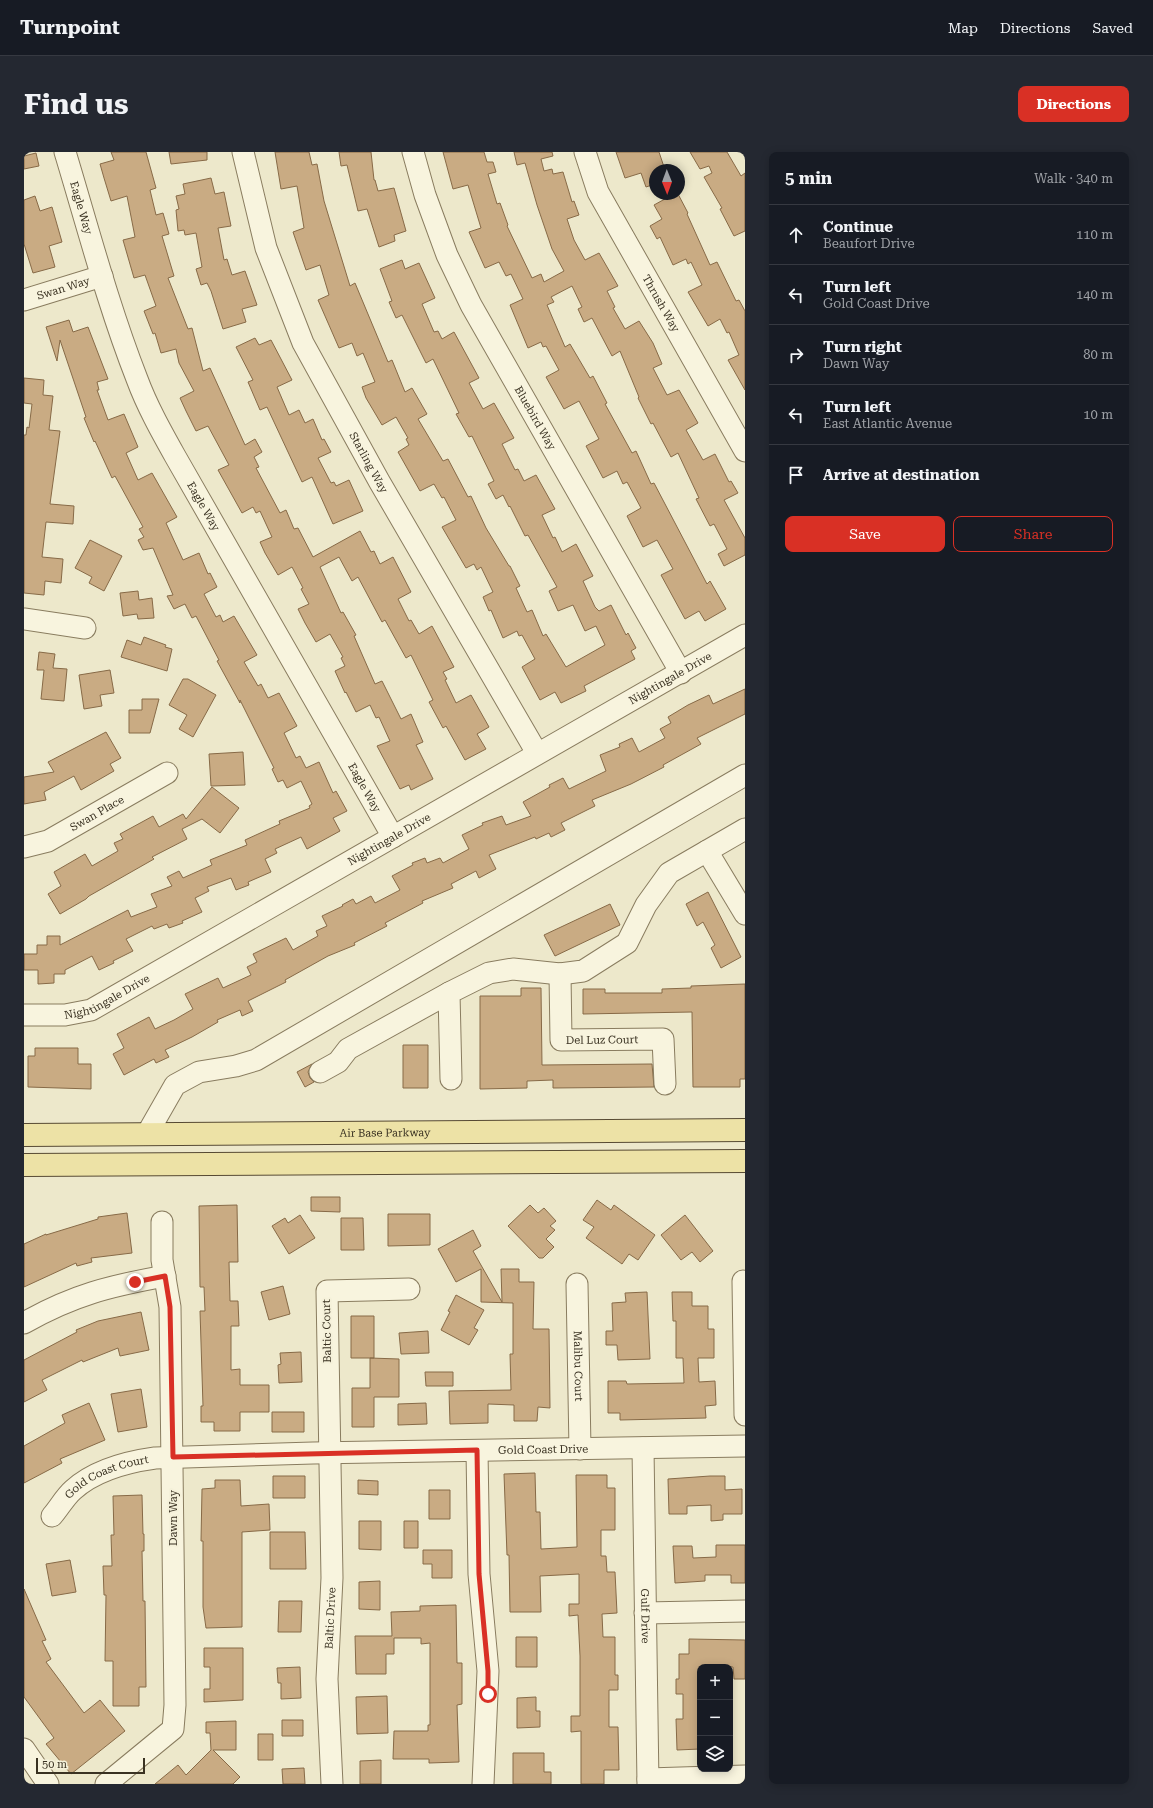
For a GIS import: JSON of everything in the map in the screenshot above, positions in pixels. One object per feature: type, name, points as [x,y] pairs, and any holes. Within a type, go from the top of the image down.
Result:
[{"type":"main road","name":"Air Base Parkway","points":[[24,1134],[745,1130]]},
{"type":"main road","points":[[24,1165],[745,1160]]},
{"type":"street","name":"Eagle Way","points":[[65,152],[121,336],[137,380],[153,414],[174,456],[393,837]]},
{"type":"street","name":"Starling Way","points":[[243,152],[266,248],[303,343],[379,481],[537,753]]},
{"type":"street","name":"Bluebird Way","points":[[413,152],[425,195],[447,255],[471,305],[681,673]]},
{"type":"street","name":"Thrush Way","points":[[585,152],[598,192],[745,451]]},
{"type":"street","name":"Swan Way","points":[[24,300],[102,276]]},
{"type":"street","points":[[24,619],[85,628]]},
{"type":"street","name":"Nightingale Drive","points":[[24,1015],[65,1015],[90,1010],[745,635]]},
{"type":"street","name":"Swan Place","points":[[24,847],[48,841],[167,773]]},
{"type":"street","points":[[147,1134],[175,1085],[199,1072],[236,1066],[256,1060],[745,775]]},
{"type":"street","points":[[320,1072],[338,1062],[348,1049],[488,973],[513,969],[560,974],[583,971],[627,943],[646,905],[669,873],[745,829]]},
{"type":"street","points":[[707,851],[745,914]]},
{"type":"street","name":"Del Luz Court","points":[[560,974],[562,1040],[663,1039],[665,1084]]},
{"type":"street","points":[[449,993],[451,1079]]},
{"type":"street","name":"Dawn Way","points":[[106,1784],[173,1729],[175,1697],[170,1307],[162,1260],[162,1222]]},
{"type":"street","points":[[24,1323],[68,1300],[102,1289],[165,1276]]},
{"type":"street","points":[[743,1281],[745,1415]]},
{"type":"street","name":"Malibu Court","points":[[577,1284],[580,1449]]},
{"type":"street","name":"Baltic Court","points":[[329,1453],[327,1290],[408,1289]]},
{"type":"street","name":"Gold Coast Drive","points":[[173,1457],[745,1446]]},
{"type":"street","name":"Gulf Drive","points":[[643,1448],[648,1781]]},
{"type":"street","points":[[477,1450],[479,1574],[488,1671],[483,1784]]},
{"type":"street","name":"Baltic Drive","points":[[329,1453],[332,1578],[327,1679],[332,1784]]},
{"type":"street","name":"Gold Coast Court","points":[[52,1516],[72,1490],[107,1470],[129,1462],[173,1457]]},
{"type":"street","points":[[645,1613],[745,1611]]},
{"type":"street","points":[[24,1749],[48,1784]]},
{"type":"street","points":[[648,1781],[745,1776]]},
{"type":"building","points":[[111,152],[146,152],[156,188],[150,190],[156,215],[163,213],[169,234],[162,236],[174,276],[168,278],[188,329],[192,328],[203,371],[210,368],[245,445],[255,439],[262,452],[254,457],[259,467],[256,468],[280,513],[286,510],[294,529],[298,528],[313,557],[360,531],[371,552],[374,551],[380,564],[393,557],[411,592],[398,599],[409,621],[411,620],[419,634],[432,626],[454,667],[443,672],[447,679],[445,680],[456,703],[471,695],[489,727],[477,734],[486,749],[465,760],[446,726],[443,728],[429,702],[433,700],[411,655],[406,658],[385,620],[382,622],[358,577],[352,581],[339,557],[320,567],[341,613],[343,612],[356,635],[354,636],[375,684],[382,681],[401,719],[411,714],[423,742],[416,745],[433,779],[411,790],[409,785],[400,789],[377,746],[390,741],[379,717],[376,718],[370,705],[356,712],[346,692],[345,693],[335,671],[345,666],[341,658],[343,657],[330,634],[316,642],[305,623],[298,609],[309,604],[301,589],[303,588],[292,567],[278,575],[265,553],[260,542],[272,537],[260,511],[256,513],[253,507],[242,513],[218,470],[229,465],[208,426],[196,431],[186,411],[180,398],[194,391],[179,363],[176,349],[161,353],[155,333],[153,334],[144,311],[156,306],[145,275],[134,278],[123,240],[135,237],[127,196],[111,201],[104,178],[100,164],[114,160]]},
{"type":"building","points":[[169,152],[207,152],[207,160],[171,164]]},
{"type":"building","points":[[275,152],[309,152],[312,165],[317,164],[324,201],[350,286],[355,283],[388,362],[392,360],[405,392],[412,388],[427,414],[418,419],[443,461],[448,459],[468,497],[471,496],[486,528],[510,566],[520,586],[516,588],[527,612],[532,610],[543,636],[546,634],[566,667],[605,645],[596,626],[585,631],[573,605],[558,611],[549,591],[557,587],[528,535],[525,536],[503,495],[496,499],[488,484],[494,481],[472,436],[469,437],[456,414],[459,413],[433,359],[426,363],[402,315],[396,318],[389,302],[392,301],[380,269],[402,260],[405,269],[419,263],[435,298],[422,304],[434,332],[438,331],[442,339],[454,332],[479,378],[469,383],[483,409],[494,403],[514,438],[502,444],[515,470],[518,469],[524,481],[536,475],[555,509],[542,515],[553,538],[555,537],[562,552],[576,544],[593,576],[583,581],[595,607],[599,611],[611,605],[626,635],[628,633],[636,648],[631,651],[635,659],[584,686],[586,691],[561,703],[555,692],[540,700],[522,667],[535,659],[522,635],[519,636],[517,631],[503,638],[491,610],[489,611],[483,597],[493,592],[481,567],[477,570],[474,564],[466,568],[442,527],[456,520],[444,497],[442,498],[434,484],[420,491],[398,452],[409,445],[406,439],[408,438],[396,417],[382,425],[366,398],[362,387],[375,382],[363,353],[357,356],[352,343],[339,348],[318,300],[329,295],[320,265],[306,270],[293,232],[304,228],[297,186],[281,189]]},
{"type":"building","points":[[339,152],[371,152],[374,180],[378,191],[394,188],[406,231],[394,235],[395,241],[379,247],[367,209],[358,211],[347,165],[341,166]]},
{"type":"building","points":[[443,152],[484,152],[487,162],[493,162],[496,172],[488,174],[497,204],[500,203],[508,225],[507,226],[532,278],[541,274],[544,282],[564,271],[552,249],[525,163],[517,165],[514,152],[552,152],[553,156],[541,159],[544,171],[552,169],[553,174],[563,172],[572,202],[574,201],[579,215],[567,219],[574,240],[585,260],[599,253],[618,286],[607,291],[615,307],[613,308],[625,329],[639,321],[653,343],[662,364],[653,368],[667,395],[679,390],[698,423],[686,430],[703,460],[715,454],[729,482],[731,481],[738,493],[724,500],[745,538],[745,555],[724,566],[718,554],[727,549],[714,524],[710,526],[696,499],[699,498],[678,453],[671,457],[653,423],[651,424],[638,398],[639,397],[620,351],[612,356],[592,318],[584,322],[578,309],[582,307],[572,286],[551,297],[554,302],[547,305],[565,347],[570,344],[590,378],[593,376],[607,403],[605,404],[632,453],[636,451],[651,484],[654,483],[707,584],[710,581],[726,609],[705,621],[699,611],[685,619],[661,575],[673,569],[657,540],[643,547],[627,516],[641,508],[627,482],[623,484],[617,471],[603,478],[586,446],[599,439],[579,401],[564,409],[546,377],[559,370],[546,346],[543,347],[541,342],[528,348],[510,305],[523,299],[511,274],[506,276],[499,262],[485,268],[469,232],[481,228],[468,185],[453,189]]},
{"type":"building","points":[[616,152],[659,152],[663,164],[649,164],[649,186],[646,187],[641,173],[625,178]]},
{"type":"building","points":[[690,152],[727,152],[741,176],[745,173],[745,231],[734,236],[720,209],[722,208],[704,177],[712,173],[709,166],[700,169]]},
{"type":"building","points":[[36,153],[39,166],[24,169],[24,156]]},
{"type":"building","points":[[211,178],[215,194],[224,192],[231,226],[218,228],[224,260],[227,259],[232,275],[245,271],[257,305],[242,309],[246,322],[223,329],[211,291],[207,283],[201,285],[196,269],[202,267],[196,233],[185,235],[184,230],[178,231],[176,210],[179,209],[176,196],[185,194],[183,184]]},
{"type":"building","points":[[35,196],[40,211],[52,207],[62,242],[49,246],[55,267],[33,273],[24,244],[24,200]]},
{"type":"building","points":[[663,200],[681,200],[710,265],[717,262],[736,301],[739,300],[745,311],[745,390],[728,360],[739,355],[729,332],[727,333],[720,319],[708,326],[688,292],[702,285],[691,262],[688,264],[686,259],[673,265],[660,237],[657,239],[650,226],[662,219],[654,205]]},
{"type":"building","points":[[69,320],[73,332],[88,327],[108,379],[97,382],[99,390],[97,390],[108,420],[124,414],[138,447],[126,453],[138,480],[152,473],[177,517],[166,523],[183,560],[199,553],[208,574],[210,573],[217,587],[204,594],[216,617],[220,615],[223,622],[234,616],[257,655],[244,662],[258,686],[261,684],[268,698],[279,693],[297,726],[284,733],[296,758],[300,756],[306,768],[319,762],[333,793],[336,791],[347,811],[333,818],[340,831],[307,849],[301,837],[275,849],[277,853],[265,859],[271,872],[248,882],[249,885],[236,890],[231,878],[207,887],[209,891],[195,898],[202,912],[182,921],[183,923],[169,928],[167,924],[154,929],[152,926],[126,939],[133,951],[113,961],[114,963],[99,970],[92,956],[65,970],[65,974],[54,974],[54,983],[38,984],[38,970],[24,970],[24,954],[37,954],[37,945],[47,945],[47,936],[60,936],[60,945],[128,910],[131,917],[157,907],[151,894],[172,886],[167,877],[179,871],[183,878],[212,865],[210,860],[247,845],[245,840],[280,824],[279,821],[310,808],[309,806],[312,804],[301,781],[287,788],[283,780],[278,782],[272,769],[274,768],[240,700],[240,703],[217,661],[219,660],[196,616],[192,618],[185,604],[174,609],[167,596],[173,595],[153,548],[143,550],[138,540],[144,537],[139,529],[143,527],[115,476],[112,478],[95,441],[94,442],[84,418],[86,417],[60,340],[57,361],[46,327]]},
{"type":"building","points":[[255,338],[259,345],[271,340],[292,380],[277,387],[289,415],[299,410],[305,423],[313,419],[322,440],[324,439],[331,452],[318,458],[331,483],[334,482],[336,486],[349,480],[363,511],[333,524],[312,477],[302,482],[267,407],[260,410],[248,382],[253,380],[236,347]]},
{"type":"building","points":[[24,378],[44,380],[43,395],[53,396],[49,430],[60,431],[50,504],[74,506],[73,524],[46,522],[42,557],[63,559],[61,583],[45,581],[44,595],[24,593],[24,435],[26,435],[27,427],[29,428],[32,404],[24,403]]},
{"type":"building","points":[[90,540],[122,556],[104,591],[89,583],[92,577],[75,568]]},
{"type":"building","points":[[138,591],[139,600],[152,598],[154,618],[138,619],[137,614],[123,616],[120,593]]},
{"type":"building","points":[[144,637],[166,645],[165,647],[172,649],[167,671],[121,657],[127,640],[141,645]]},
{"type":"building","points":[[39,652],[55,654],[53,668],[67,669],[64,701],[41,699],[44,670],[37,670]]},
{"type":"building","points":[[110,670],[114,693],[100,695],[102,706],[84,709],[79,675]]},
{"type":"building","points":[[183,679],[188,679],[216,695],[193,737],[179,729],[187,715],[169,705]]},
{"type":"building","points":[[745,689],[745,714],[697,738],[701,744],[663,765],[664,767],[631,784],[592,800],[595,806],[561,823],[565,830],[551,837],[549,833],[536,839],[535,837],[489,855],[496,869],[479,878],[476,871],[451,884],[453,888],[422,901],[423,903],[385,923],[387,926],[354,943],[355,945],[328,956],[285,980],[286,982],[248,1001],[253,1011],[242,1016],[240,1010],[217,1020],[218,1022],[192,1037],[165,1050],[169,1057],[156,1063],[154,1059],[124,1075],[113,1054],[124,1048],[117,1034],[149,1017],[155,1029],[174,1020],[193,1009],[185,994],[218,978],[223,988],[251,975],[247,967],[257,962],[253,954],[286,938],[293,950],[318,936],[316,931],[327,926],[322,916],[343,906],[342,905],[353,899],[356,904],[371,896],[375,903],[400,890],[392,876],[413,865],[412,863],[425,858],[427,863],[440,858],[443,863],[469,849],[462,835],[483,825],[482,823],[502,816],[506,825],[531,816],[523,802],[550,787],[549,785],[563,778],[569,789],[606,771],[600,755],[620,747],[619,744],[632,738],[639,752],[665,738],[660,729],[671,723],[668,717],[688,705],[709,695],[713,704]]},
{"type":"building","points":[[142,699],[159,699],[150,733],[129,733],[129,710],[142,710]]},
{"type":"building","points":[[106,732],[121,758],[110,764],[114,771],[81,790],[74,776],[44,792],[46,800],[24,804],[24,777],[54,772],[48,762]]},
{"type":"building","points":[[243,752],[245,785],[211,786],[209,754]]},
{"type":"building","points":[[212,787],[239,808],[220,833],[202,819],[182,829],[187,839],[152,857],[154,859],[60,914],[48,894],[61,886],[54,872],[85,854],[92,866],[118,851],[114,843],[123,839],[120,834],[153,816],[159,827],[183,814],[186,819]]},
{"type":"building","points":[[708,892],[741,957],[721,968],[711,948],[715,945],[703,922],[697,926],[686,904]]},
{"type":"building","points":[[610,904],[620,925],[555,956],[544,935]]},
{"type":"building","points":[[745,984],[745,1079],[740,1079],[740,1087],[693,1087],[692,1012],[583,1014],[583,989],[605,989],[605,993],[662,993],[662,989],[691,988],[691,986]]},
{"type":"building","points":[[521,988],[541,988],[542,1065],[652,1064],[654,1087],[553,1088],[553,1080],[527,1081],[527,1088],[480,1089],[480,996],[521,996]]},
{"type":"building","points":[[403,1045],[428,1045],[428,1088],[403,1088]]},
{"type":"building","points":[[35,1048],[78,1048],[78,1064],[91,1064],[91,1089],[28,1087],[28,1056],[35,1056]]},
{"type":"building","points":[[312,1064],[308,1072],[310,1078],[314,1082],[305,1087],[297,1072]]},
{"type":"building","points":[[311,1197],[340,1197],[340,1212],[311,1211]]},
{"type":"building","points":[[597,1200],[611,1210],[614,1205],[655,1235],[638,1260],[629,1254],[622,1264],[586,1238],[594,1227],[583,1220]]},
{"type":"building","points":[[237,1205],[238,1262],[229,1262],[230,1301],[238,1301],[239,1326],[231,1326],[231,1370],[240,1369],[240,1385],[269,1385],[269,1412],[240,1412],[240,1431],[214,1431],[214,1422],[201,1422],[201,1406],[203,1406],[200,1311],[205,1311],[204,1287],[200,1287],[199,1206]]},
{"type":"building","points":[[530,1205],[538,1213],[544,1208],[556,1221],[550,1226],[555,1230],[546,1239],[554,1247],[543,1258],[539,1258],[508,1226]]},
{"type":"building","points":[[127,1213],[132,1253],[91,1258],[92,1262],[77,1266],[76,1263],[24,1287],[24,1244],[46,1234],[98,1219],[98,1217]]},
{"type":"building","points":[[388,1214],[430,1214],[430,1245],[388,1246]]},
{"type":"building","points":[[300,1215],[315,1238],[289,1254],[272,1226],[285,1218],[288,1223]]},
{"type":"building","points":[[685,1215],[713,1251],[700,1262],[692,1252],[681,1260],[661,1235]]},
{"type":"building","points":[[341,1218],[363,1218],[364,1250],[341,1250]]},
{"type":"building","points":[[473,1230],[481,1246],[473,1251],[502,1302],[501,1269],[519,1269],[519,1282],[534,1282],[533,1329],[549,1329],[550,1408],[538,1407],[537,1421],[514,1421],[514,1405],[488,1404],[488,1423],[450,1424],[449,1391],[511,1390],[510,1354],[513,1354],[513,1303],[481,1302],[481,1269],[456,1282],[438,1249]]},
{"type":"building","points":[[283,1286],[290,1314],[269,1320],[261,1292]]},
{"type":"building","points":[[647,1292],[650,1359],[618,1360],[617,1345],[606,1345],[606,1331],[613,1331],[612,1303],[626,1302],[625,1293]]},
{"type":"building","points":[[672,1292],[692,1292],[692,1306],[708,1306],[708,1329],[714,1329],[714,1358],[698,1358],[699,1382],[715,1381],[716,1405],[705,1406],[706,1418],[620,1420],[620,1413],[608,1413],[608,1381],[626,1381],[627,1384],[684,1383],[683,1358],[676,1358],[676,1321],[673,1321]]},
{"type":"building","points":[[456,1295],[484,1310],[474,1328],[478,1330],[469,1345],[441,1330]]},
{"type":"building","points":[[141,1312],[149,1350],[120,1356],[118,1348],[83,1362],[82,1360],[42,1380],[47,1390],[24,1402],[24,1360],[77,1332],[76,1330],[98,1321]]},
{"type":"building","points":[[351,1316],[374,1316],[374,1358],[351,1358]]},
{"type":"building","points":[[428,1331],[429,1353],[401,1354],[399,1333]]},
{"type":"building","points":[[301,1352],[302,1382],[279,1383],[278,1365],[281,1364],[280,1353]]},
{"type":"building","points":[[370,1358],[399,1359],[399,1397],[374,1397],[374,1427],[352,1427],[352,1388],[370,1388]]},
{"type":"building","points":[[425,1372],[453,1372],[453,1386],[426,1386]]},
{"type":"building","points":[[141,1389],[147,1427],[118,1432],[111,1394]]},
{"type":"building","points":[[89,1403],[105,1440],[60,1459],[62,1463],[24,1483],[24,1446],[65,1423],[62,1415]]},
{"type":"building","points":[[426,1403],[427,1424],[398,1425],[398,1404]]},
{"type":"building","points":[[272,1412],[304,1412],[304,1432],[272,1432]]},
{"type":"building","points":[[535,1473],[536,1512],[540,1512],[541,1549],[577,1547],[576,1475],[607,1475],[607,1488],[615,1488],[615,1530],[601,1530],[601,1556],[606,1556],[607,1572],[615,1572],[617,1613],[602,1614],[603,1637],[615,1637],[615,1675],[618,1675],[618,1690],[609,1690],[609,1727],[618,1727],[619,1770],[604,1770],[604,1784],[581,1784],[581,1731],[571,1732],[571,1716],[580,1716],[580,1656],[578,1615],[569,1616],[569,1604],[579,1604],[579,1574],[540,1576],[541,1612],[510,1612],[509,1555],[507,1555],[504,1474]]},
{"type":"building","points":[[273,1476],[305,1476],[305,1498],[273,1498]]},
{"type":"building","points":[[725,1476],[725,1490],[742,1489],[742,1514],[723,1514],[723,1520],[711,1521],[711,1505],[687,1506],[687,1514],[669,1514],[668,1479]]},
{"type":"building","points":[[215,1480],[240,1480],[241,1506],[269,1504],[270,1530],[242,1532],[242,1627],[206,1628],[203,1607],[203,1541],[201,1541],[202,1489],[215,1488]]},
{"type":"building","points":[[358,1480],[378,1481],[378,1495],[358,1494]]},
{"type":"building","points":[[429,1490],[450,1490],[450,1519],[429,1519]]},
{"type":"building","points":[[142,1495],[144,1534],[144,1551],[142,1551],[143,1601],[145,1601],[146,1687],[139,1687],[139,1706],[113,1706],[113,1661],[105,1661],[106,1595],[104,1595],[103,1566],[112,1566],[111,1535],[114,1535],[113,1496]]},
{"type":"building","points":[[359,1521],[381,1521],[381,1550],[359,1549]]},
{"type":"building","points":[[404,1521],[418,1521],[418,1548],[404,1548]]},
{"type":"building","points":[[270,1532],[305,1532],[306,1569],[270,1569]]},
{"type":"building","points":[[716,1545],[745,1545],[745,1583],[731,1583],[731,1575],[705,1575],[705,1581],[675,1583],[673,1546],[692,1546],[693,1558],[716,1557]]},
{"type":"building","points":[[423,1550],[452,1550],[452,1578],[432,1578],[432,1564],[423,1564]]},
{"type":"building","points":[[70,1560],[76,1592],[52,1596],[46,1564]]},
{"type":"building","points":[[380,1581],[380,1610],[359,1609],[359,1582]]},
{"type":"building","points":[[24,1589],[46,1640],[42,1641],[51,1659],[46,1662],[84,1713],[100,1700],[125,1731],[71,1774],[46,1744],[54,1738],[24,1697]]},
{"type":"building","points":[[279,1601],[302,1601],[301,1632],[278,1632]]},
{"type":"building","points":[[456,1605],[457,1663],[462,1663],[462,1704],[457,1705],[459,1762],[429,1763],[429,1759],[393,1759],[394,1731],[428,1731],[428,1725],[430,1725],[430,1643],[421,1644],[421,1638],[394,1638],[394,1654],[386,1654],[386,1674],[356,1674],[355,1636],[392,1636],[391,1612],[420,1611],[420,1606]]},
{"type":"building","points":[[516,1637],[537,1637],[537,1667],[516,1667]]},
{"type":"building","points":[[689,1639],[745,1640],[745,1679],[734,1679],[733,1664],[697,1664],[697,1749],[677,1750],[676,1719],[683,1719],[683,1694],[676,1694],[676,1679],[679,1679],[679,1654],[689,1654]]},
{"type":"building","points":[[204,1648],[243,1648],[243,1700],[204,1702],[204,1689],[210,1689],[210,1667],[204,1667]]},
{"type":"building","points":[[300,1667],[301,1698],[281,1699],[281,1683],[278,1683],[277,1668]]},
{"type":"building","points":[[387,1696],[388,1733],[357,1734],[356,1697]]},
{"type":"building","points":[[536,1697],[536,1711],[540,1711],[540,1727],[517,1728],[517,1698]]},
{"type":"building","points":[[282,1720],[303,1720],[303,1736],[282,1736]]},
{"type":"building","points":[[236,1721],[236,1750],[213,1750],[240,1777],[233,1784],[155,1784],[178,1765],[186,1775],[211,1750],[210,1733],[206,1733],[206,1722]]},
{"type":"building","points":[[258,1734],[273,1734],[273,1760],[258,1760]]},
{"type":"building","points":[[513,1753],[544,1753],[544,1772],[551,1772],[551,1784],[513,1784]]},
{"type":"building","points":[[381,1760],[381,1784],[360,1784],[360,1761]]},
{"type":"building","points":[[304,1768],[305,1784],[283,1784],[282,1769]]},
{"type":"route","points":[[135,1282],[165,1276],[170,1307],[173,1457],[477,1450],[479,1574],[488,1671],[488,1694]]}]
